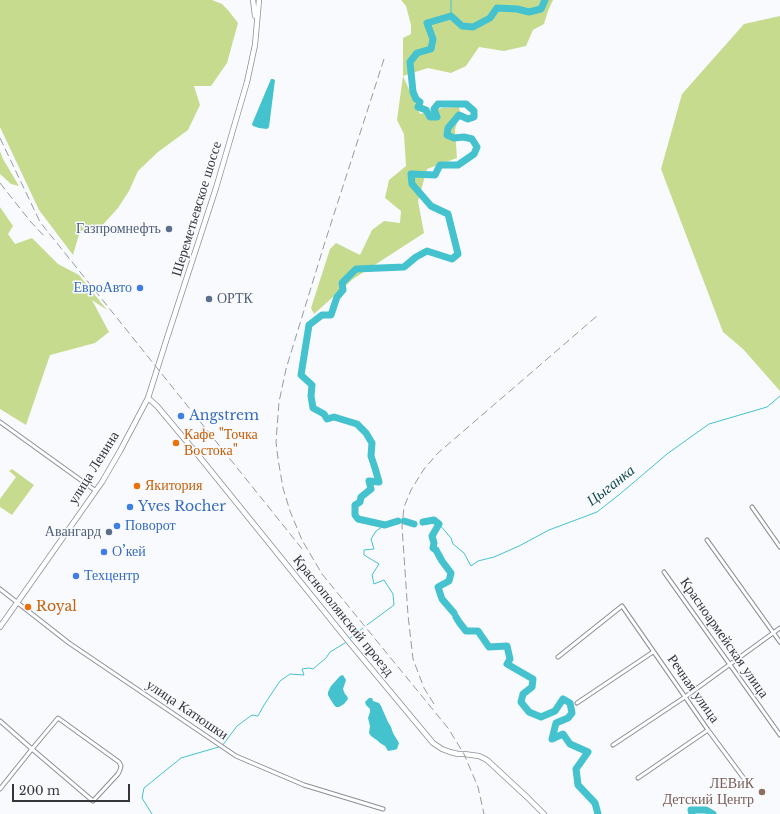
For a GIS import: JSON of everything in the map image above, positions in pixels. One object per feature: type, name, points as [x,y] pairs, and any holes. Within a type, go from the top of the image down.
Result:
[{"type":"main road","points":[[253,0],[257,24]]},
{"type":"main road","points":[[257,24],[259,0]]},
{"type":"main road","name":"Шереметьевское шоссе","points":[[148,398],[166,338],[216,188],[246,87],[255,45],[257,24]]},
{"type":"main road","name":"улица Ленина","points":[[0,626],[96,491],[120,451],[148,398]]},
{"type":"main road","name":"Краснополянский проезд","points":[[148,398],[157,406],[198,455],[352,646],[433,743],[450,752],[479,756],[487,760],[544,814]]},
{"type":"street","points":[[0,422],[96,491]]},
{"type":"street","points":[[752,507],[780,547]]},
{"type":"street","points":[[707,540],[780,642]]},
{"type":"street","name":"Красноармейская улица","points":[[664,572],[780,735]]},
{"type":"street","name":"улица Катюшки","points":[[0,589],[69,643],[236,756],[304,785],[383,809]]},
{"type":"street","name":"Речная улица","points":[[558,657],[622,606],[708,730],[748,784]]},
{"type":"street","points":[[613,745],[685,697],[780,628]]},
{"type":"street","points":[[577,703],[653,652]]},
{"type":"street","points":[[0,721],[32,750],[93,801],[120,770],[121,766],[119,762],[58,718],[32,750],[0,789]]},
{"type":"street","points":[[638,778],[708,730]]},
{"type":"green space","points":[[0,0],[212,0],[222,4],[238,23],[227,63],[211,86],[194,86],[200,105],[188,130],[158,152],[138,171],[129,191],[118,208],[98,230],[80,231],[73,255],[39,210],[0,127]]},
{"type":"green space","points":[[401,0],[553,0],[544,24],[533,30],[526,46],[504,51],[479,47],[466,66],[451,73],[428,68],[403,76],[403,38],[411,34],[411,25],[406,6]]},
{"type":"green space","points":[[780,16],[780,391],[743,349],[723,332],[661,169],[682,94],[744,24]]},
{"type":"green space","points":[[403,76],[420,114],[442,108],[459,107],[460,112],[455,130],[457,158],[427,169],[418,201],[424,233],[353,279],[314,314],[311,308],[330,249],[336,243],[360,255],[372,230],[384,221],[400,223],[401,211],[385,198],[389,180],[406,166],[404,134],[397,120]]},
{"type":"green space","points":[[0,151],[19,186],[11,184],[0,174]]},
{"type":"green space","points":[[0,207],[13,226],[8,234],[15,244],[32,238],[58,264],[79,275],[107,310],[92,300],[109,332],[95,343],[50,355],[26,425],[0,409]]},
{"type":"green space","points":[[12,469],[34,485],[12,515],[0,507],[0,499],[16,477],[9,471]]},
{"type":"water","points":[[271,79],[275,80],[269,127],[267,129],[259,128],[253,126],[252,124]]},
{"type":"water","points":[[343,675],[346,680],[343,689],[348,699],[344,704],[336,707],[329,697],[328,692],[331,686],[340,676]]},
{"type":"water","points":[[369,698],[372,698],[373,701],[379,703],[381,706],[399,743],[397,749],[388,751],[385,746],[369,733],[370,726],[368,718],[370,709],[365,702]]},
{"type":"waterway","points":[[451,0],[451,16]]},
{"type":"waterway","points":[[398,521],[385,525],[358,519],[355,515],[355,505],[360,502],[361,497],[371,489],[369,481],[379,482],[371,456],[372,443],[366,433],[357,424],[334,417],[327,419],[324,414],[313,408],[311,396],[312,385],[301,375],[309,325],[322,315],[331,315],[337,297],[343,290],[342,283],[356,269],[404,267],[416,257],[427,251],[452,259],[458,254],[448,214],[431,206],[412,184],[411,174],[435,175],[440,165],[458,165],[474,154],[477,147],[472,139],[464,137],[454,138],[447,135],[448,128],[459,115],[468,119],[474,117],[474,111],[466,104],[438,104],[434,109],[437,117],[430,117],[426,110],[418,107],[420,102],[416,99],[413,92],[410,62],[417,53],[431,49],[433,39],[427,23],[451,16],[462,26],[473,27],[490,18],[497,8],[517,9],[529,12],[541,9],[545,0]]},
{"type":"waterway","name":"Цыганка","points":[[439,524],[451,538],[453,544],[464,553],[471,566],[478,561],[494,557],[519,546],[549,530],[597,512],[667,454],[709,424],[767,407],[780,396]]},
{"type":"waterway","points":[[423,522],[434,520],[439,524],[432,536],[434,543],[433,548],[436,550],[451,573],[449,581],[438,587],[442,599],[454,613]]},
{"type":"waterway","points":[[404,521],[414,524]]},
{"type":"waterway","points":[[367,625],[394,605],[393,594],[384,580],[374,584],[372,575],[379,564],[364,555],[364,550],[374,549],[371,539],[376,531],[385,525]]},
{"type":"waterway","points":[[456,617],[466,631],[478,631],[489,647],[507,646],[510,659],[507,664],[533,679],[532,687],[523,694],[521,702],[529,712],[541,717],[555,711],[563,699],[570,703],[572,713],[568,718],[556,723],[552,739],[563,734],[570,744],[588,752],[576,769],[578,785],[595,803],[598,814]]},
{"type":"waterway","points":[[350,638],[363,628]]},
{"type":"waterway","points":[[152,814],[142,798],[144,788],[181,758],[222,746],[237,726],[252,715],[258,716],[280,681],[290,674],[304,675],[302,669],[313,669],[326,658],[330,652],[345,643]]},
{"type":"waterway","points":[[692,814],[691,810],[706,810],[713,814]]},
{"type":"railway","points":[[384,59],[286,369],[279,402],[276,442],[278,459],[283,488],[290,511],[302,540],[322,574],[448,728],[464,754],[478,787],[484,814]]},
{"type":"railway","points":[[0,138],[40,222],[303,550]]},
{"type":"railway","points":[[0,183],[30,221],[46,238]]},
{"type":"railway","points":[[434,704],[424,688],[413,659],[408,615],[402,526],[404,507],[411,490],[424,469],[438,453],[597,316]]},
{"type":"place","name":"Газпромнефть","points":[[169,229]]},
{"type":"place","name":"ЕвроАвто","points":[[140,288]]},
{"type":"place","name":"ОРТК","points":[[209,299]]},
{"type":"place","name":"Angstrem","points":[[181,416]]},
{"type":"place","name":"Кафе \"Точка Востока\"","points":[[176,443]]},
{"type":"place","name":"Якитория","points":[[137,486]]},
{"type":"place","name":"Yves Rocher","points":[[130,507]]},
{"type":"place","name":"Поворот","points":[[117,526]]},
{"type":"place","name":"Авангард","points":[[109,532]]},
{"type":"place","name":"О’кей","points":[[104,552]]},
{"type":"place","name":"Техцентр","points":[[76,576]]},
{"type":"place","name":"Royal","points":[[28,607]]},
{"type":"place","name":"ЛЕВиК Детский Центр","points":[[762,792]]}]
